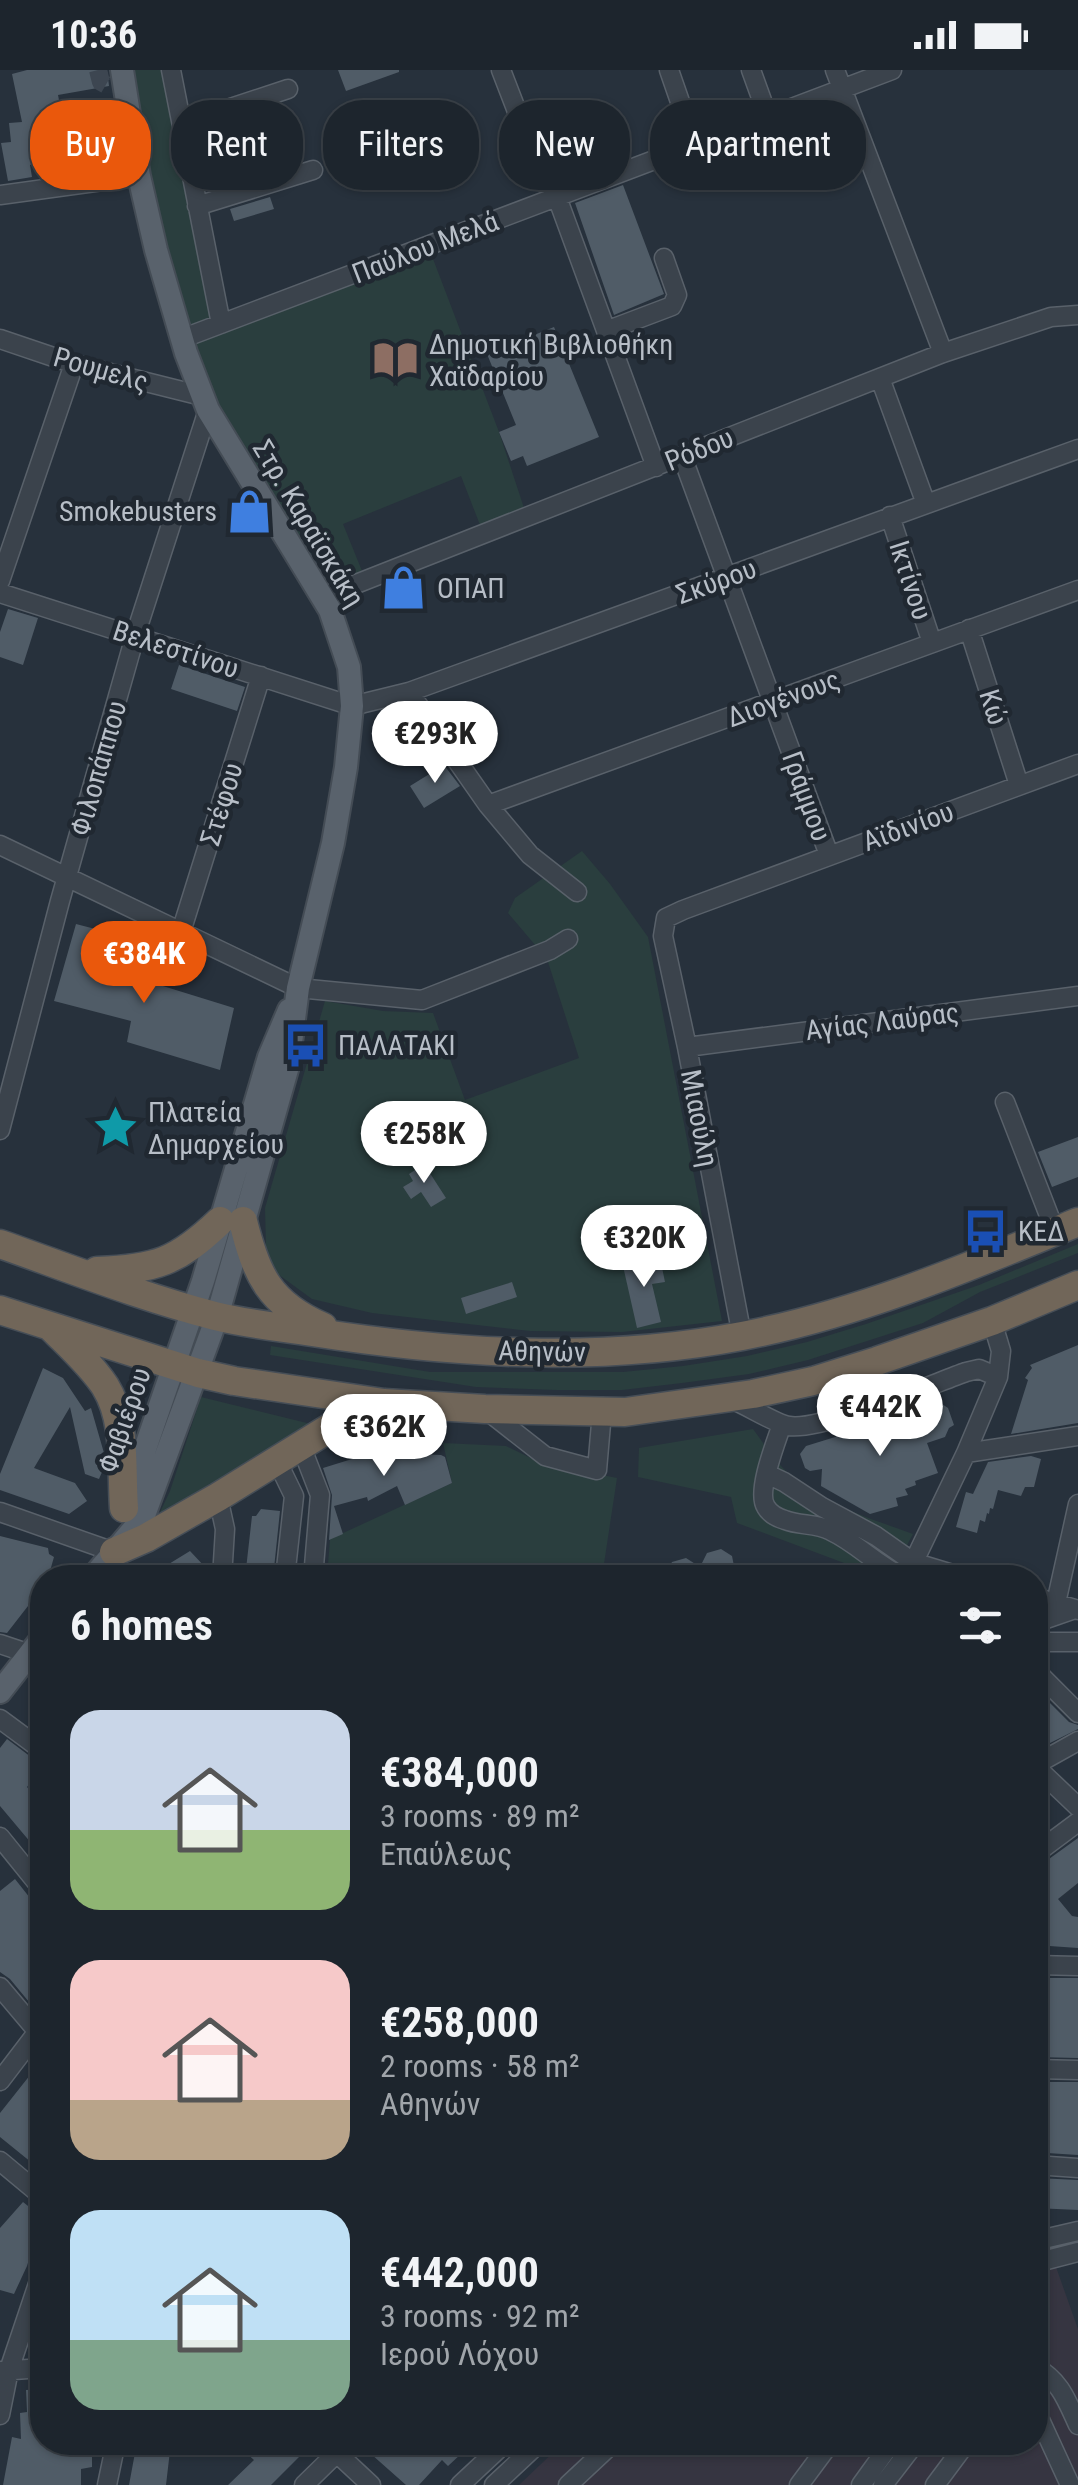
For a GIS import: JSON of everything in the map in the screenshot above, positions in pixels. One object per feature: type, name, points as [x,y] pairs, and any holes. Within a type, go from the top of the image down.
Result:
[{"type":"highway","points":[[76,1271],[132,1269],[163,1262],[232,1221],[260,1277],[278,1298],[302,1318],[347,1338]]},
{"type":"highway","name":"Αθηνών","points":[[0,1244],[205,1313],[347,1338],[474,1349],[624,1352],[742,1336],[802,1322],[910,1288],[1067,1227]]},
{"type":"highway","points":[[0,1310],[234,1381],[384,1403],[625,1412],[728,1398],[812,1381],[992,1321],[1078,1284]]},
{"type":"highway","points":[[52,1328],[108,1390],[117,1417],[124,1508]]},
{"type":"highway","points":[[114,1552],[218,1498],[348,1416],[384,1403]]},
{"type":"main road","name":"Στρ. Καραϊσκάκη","points":[[143,190],[181,339],[205,403],[324,597],[346,652],[352,706],[333,843],[298,988],[288,1066],[232,1221],[186,1369]]},
{"type":"main road","name":"Φαβιέρου","points":[[114,1552],[124,1508],[186,1369]]},
{"type":"main road","name":"Φαβιέρου","points":[[103,1565],[143,1518],[186,1369]]},
{"type":"main road","points":[[0,1692],[30,1654]]},
{"type":"street","points":[[171,70],[177,100]]},
{"type":"street","points":[[502,70],[513,100]]},
{"type":"street","points":[[669,70],[680,100]]},
{"type":"street","points":[[751,70],[762,100]]},
{"type":"street","points":[[836,70],[944,353]]},
{"type":"street","name":"Παύλου Μελά","points":[[813,100],[892,70]]},
{"type":"street","points":[[255,100],[288,89]]},
{"type":"street","name":"Παύλου Μελά","points":[[181,339],[650,161]]},
{"type":"street","points":[[197,206],[313,170]]},
{"type":"street","points":[[0,195],[37,190]]},
{"type":"street","points":[[194,190],[220,324]]},
{"type":"street","points":[[557,197],[656,466]]},
{"type":"street","points":[[606,332],[672,306],[677,294],[664,258]]},
{"type":"street","name":"Ρόδου","points":[[324,597],[944,353],[1051,317],[1078,315]]},
{"type":"street","name":"Ρουμελς","points":[[0,339],[205,403]]},
{"type":"street","points":[[0,581],[74,364]]},
{"type":"street","points":[[880,378],[926,504]]},
{"type":"street","name":"Φιλοπάππου","points":[[0,1126],[135,636],[205,403]]},
{"type":"street","name":"Σκύρου","points":[[352,706],[409,692],[1078,449]]},
{"type":"street","name":"Γράμμου","points":[[682,456],[829,855]]},
{"type":"street","name":"Ικτίνου","points":[[890,516],[932,643]]},
{"type":"street","name":"Διογένους","points":[[488,805],[1078,590]]},
{"type":"street","name":"Βελεστίνου","points":[[0,593],[352,706]]},
{"type":"street","name":"Κώ","points":[[969,630],[1019,785]]},
{"type":"street","name":"Στέφου","points":[[182,932],[261,676]]},
{"type":"street","points":[[409,692],[488,805],[530,855],[577,892]]},
{"type":"street","name":"Αϊδινίου","points":[[683,910],[1078,764]]},
{"type":"street","points":[[0,845],[298,988],[422,1000],[550,950],[568,939]]},
{"type":"street","name":"Μιαούλη","points":[[683,910],[666,918],[662,936],[742,1336]]},
{"type":"street","name":"Αγίας Λαύρας","points":[[687,1047],[1078,996]]},
{"type":"street","points":[[1005,1102],[1067,1227]]},
{"type":"street","points":[[911,1565],[998,1377],[1001,1350],[992,1321]]},
{"type":"street","points":[[728,1398],[782,1424],[808,1426],[966,1372],[979,1370],[998,1377]]},
{"type":"street","points":[[485,1409],[545,1456],[598,1470],[602,1412]]},
{"type":"street","points":[[782,1424],[767,1474],[764,1506],[774,1516],[790,1522],[832,1531],[879,1565]]},
{"type":"street","points":[[966,1453],[1078,1436]]},
{"type":"street","points":[[286,1565],[294,1496],[289,1453]]},
{"type":"street","points":[[289,1453],[320,1495],[314,1565]]},
{"type":"street","points":[[767,1474],[876,1536],[902,1565]]},
{"type":"street","points":[[218,1498],[225,1529],[223,1565]]},
{"type":"street","points":[[1048,1607],[1078,1504]]},
{"type":"street","points":[[817,1526],[822,1507]]},
{"type":"street","points":[[0,1512],[114,1552]]},
{"type":"street","points":[[1048,1614],[1076,1610]]},
{"type":"street","points":[[1048,1642],[1078,1642]]},
{"type":"street","points":[[0,1644],[30,1646]]},
{"type":"street","points":[[1048,1683],[1078,1713]]},
{"type":"street","points":[[0,1720],[30,1741]]},
{"type":"street","points":[[1048,1758],[1078,1741]]},
{"type":"street","points":[[1048,1778],[1078,1807]]},
{"type":"street","points":[[1048,1844],[1078,1822]]},
{"type":"street","points":[[0,1836],[30,1874]]},
{"type":"street","points":[[1048,1965],[1078,1966]]},
{"type":"street","points":[[0,1987],[30,2018]]},
{"type":"street","points":[[0,2081],[30,2042]]},
{"type":"street","points":[[1048,2069],[1078,2070]]},
{"type":"street","points":[[0,2161],[30,2186]]},
{"type":"street","points":[[1048,2167],[1078,2168]]},
{"type":"street","points":[[1048,2239],[1078,2231]]},
{"type":"street","points":[[1048,2260],[1078,2252]]},
{"type":"street","points":[[0,2414],[5,2371],[30,2304]]},
{"type":"street","points":[[5,2371],[30,2369]]},
{"type":"street","points":[[1048,2374],[1062,2388],[1078,2425]]},
{"type":"street","points":[[1048,2437],[1070,2485]]},
{"type":"street","points":[[107,2485],[113,2455]]},
{"type":"street","points":[[304,2485],[329,2455]]},
{"type":"street","points":[[344,2455],[371,2485]]},
{"type":"street","points":[[460,2485],[492,2455]]},
{"type":"street","points":[[494,2485],[526,2455]]},
{"type":"street","points":[[568,2485],[600,2455]]},
{"type":"street","points":[[799,2485],[821,2455]]},
{"type":"street","points":[[860,2485],[882,2455]]},
{"type":"street","points":[[883,2485],[906,2455]]},
{"type":"street","points":[[936,2485],[958,2455]]},
{"type":"shaded area","points":[[1056,2267],[1078,2329],[1078,2485],[519,2485],[550,2455],[1048,2455],[1048,2269]]},
{"type":"green space","points":[[130,70],[164,70],[171,106],[171,190],[187,190],[212,318],[183,330],[151,173],[151,100],[136,100]]},
{"type":"green space","points":[[430,251],[524,508],[480,525],[461,476],[343,524],[362,571],[332,584],[223,424],[195,344]]},
{"type":"green space","points":[[582,851],[648,937],[722,1321],[622,1332],[530,1331],[372,1313],[312,1299],[275,1272],[266,1247],[265,1208],[325,1001],[383,1011],[433,1013],[465,1100],[579,1058],[547,959],[508,913],[515,898]]},
{"type":"green space","points":[[1078,1244],[1078,1253],[980,1292],[923,1323],[808,1360],[749,1374],[622,1390],[476,1387],[270,1355],[271,1346],[430,1372],[623,1372],[683,1366],[747,1356],[866,1324],[979,1285]]},
{"type":"green space","points":[[201,1397],[315,1425],[154,1525],[170,1491]]},
{"type":"green space","points":[[753,1429],[781,1466],[810,1490],[843,1508],[913,1534],[896,1565],[849,1565],[737,1523],[731,1497],[638,1477],[639,1448]]},
{"type":"green space","points":[[443,1443],[506,1446],[539,1462],[617,1478],[604,1565],[328,1565],[330,1539],[452,1483]]},
{"type":"building","points":[[27,70],[107,70],[109,86],[58,95],[59,100],[30,100],[30,177],[8,181],[1,143],[11,142],[9,123],[22,122],[12,74]]},
{"type":"building","points":[[338,70],[399,70],[399,72],[346,91]]},
{"type":"building","points":[[610,190],[625,190],[664,294],[614,315],[575,203]]},
{"type":"building","points":[[270,197],[274,209],[234,221],[230,209]]},
{"type":"building","points":[[554,327],[599,437],[527,466],[523,456],[511,461],[499,432],[516,425],[487,354]]},
{"type":"building","points":[[8,609],[38,618],[23,665],[0,657],[0,632]]},
{"type":"building","points":[[179,665],[245,687],[237,711],[171,689]]},
{"type":"building","points":[[444,765],[460,786],[424,808],[410,786]]},
{"type":"building","points":[[76,924],[103,931],[95,965],[234,1008],[220,1070],[127,1042],[131,1021],[54,1001]]},
{"type":"building","points":[[1078,1137],[1078,1177],[1052,1187],[1038,1152]]},
{"type":"building","points":[[424,1164],[446,1198],[431,1207],[421,1192],[411,1199],[403,1187],[413,1181],[409,1174]]},
{"type":"building","points":[[660,1258],[665,1282],[652,1284],[661,1322],[637,1328],[623,1266]]},
{"type":"building","points":[[512,1282],[517,1297],[466,1314],[461,1298]]},
{"type":"building","points":[[1078,1345],[1078,1423],[1011,1434],[1030,1365]]},
{"type":"building","points":[[43,1368],[63,1378],[85,1411],[91,1408],[104,1453],[105,1465],[99,1479],[85,1474],[70,1407],[34,1468],[75,1483],[87,1501],[69,1514],[0,1490],[0,1474]]},
{"type":"building","points":[[942,1404],[948,1408],[954,1425],[945,1437],[927,1443],[938,1473],[905,1489],[908,1495],[896,1498],[898,1506],[870,1514],[821,1486],[822,1469],[805,1468],[800,1454],[806,1446]]},
{"type":"building","points":[[348,1451],[441,1455],[452,1483],[405,1505],[397,1486],[368,1501],[367,1497],[334,1506],[343,1534],[329,1540],[332,1495],[323,1468],[352,1459]]},
{"type":"building","points":[[1031,1456],[1041,1459],[1034,1487],[1025,1487],[1021,1496],[998,1490],[993,1509],[990,1508],[985,1522],[980,1520],[977,1533],[956,1527],[966,1492],[973,1494],[988,1462]]},
{"type":"building","points":[[261,1509],[280,1511],[274,1565],[246,1565],[252,1516]]},
{"type":"building","points":[[0,1536],[48,1548],[54,1557],[52,1565],[30,1565],[30,1603],[7,1633],[0,1632]]},
{"type":"building","points":[[721,1549],[732,1556],[734,1565],[701,1565],[707,1553]]},
{"type":"building","points":[[190,1551],[203,1565],[167,1565]]},
{"type":"building","points":[[686,1558],[697,1565],[670,1565],[672,1562]]},
{"type":"building","points":[[459,1563],[459,1565],[416,1565]]},
{"type":"building","points":[[1048,1701],[1069,1722],[1078,1725],[1078,1729],[1048,1744]]},
{"type":"building","points":[[7,1739],[30,1756],[27,1787],[30,1842],[0,1806],[0,1748]]},
{"type":"building","points":[[1078,1838],[1078,1883],[1058,1899],[1072,1916],[1078,1917],[1078,1948],[1048,1946],[1048,1860]]},
{"type":"building","points":[[15,1879],[30,1898],[30,2003],[0,1972],[0,1891]]},
{"type":"building","points":[[1048,1978],[1078,1978],[1078,2058],[1048,2057]]},
{"type":"building","points":[[30,2075],[30,2161],[0,2137],[0,2113]]},
{"type":"building","points":[[1048,2082],[1078,2082],[1078,2155],[1048,2153]]},
{"type":"building","points":[[1048,2179],[1078,2180],[1078,2210],[1048,2209]]},
{"type":"building","points":[[23,2202],[30,2208],[30,2256],[14,2294],[0,2290],[0,2228]]},
{"type":"building","points":[[26,2390],[30,2390],[30,2455],[92,2455],[92,2467],[81,2469],[81,2485],[3,2485],[12,2437],[21,2439],[20,2413],[27,2412]]},
{"type":"building","points":[[135,2455],[169,2455],[166,2485],[129,2485]]},
{"type":"building","points":[[248,2455],[301,2455],[271,2485],[228,2485],[254,2460]]},
{"type":"building","points":[[372,2455],[460,2455],[448,2466],[442,2460],[419,2485],[406,2485]]},
{"type":"tunnel","points":[[98,70],[101,82],[108,86]]},
{"type":"place","name":"Δημοτική Βιβλιοθήκη Χαϊδαρίου","points":[[396,360]]},
{"type":"place","name":"Smokebusters","points":[[250,511]]},
{"type":"place","name":"ΟΠΑΠ","points":[[404,588]]},
{"type":"place","name":"ΠΑΛΑΤΑΚΙ","points":[[305,1045]]},
{"type":"place","name":"Πλατεία Δημαρχείου","points":[[115,1128]]},
{"type":"place","name":"ΚΕΔ","points":[[985,1231]]}]
